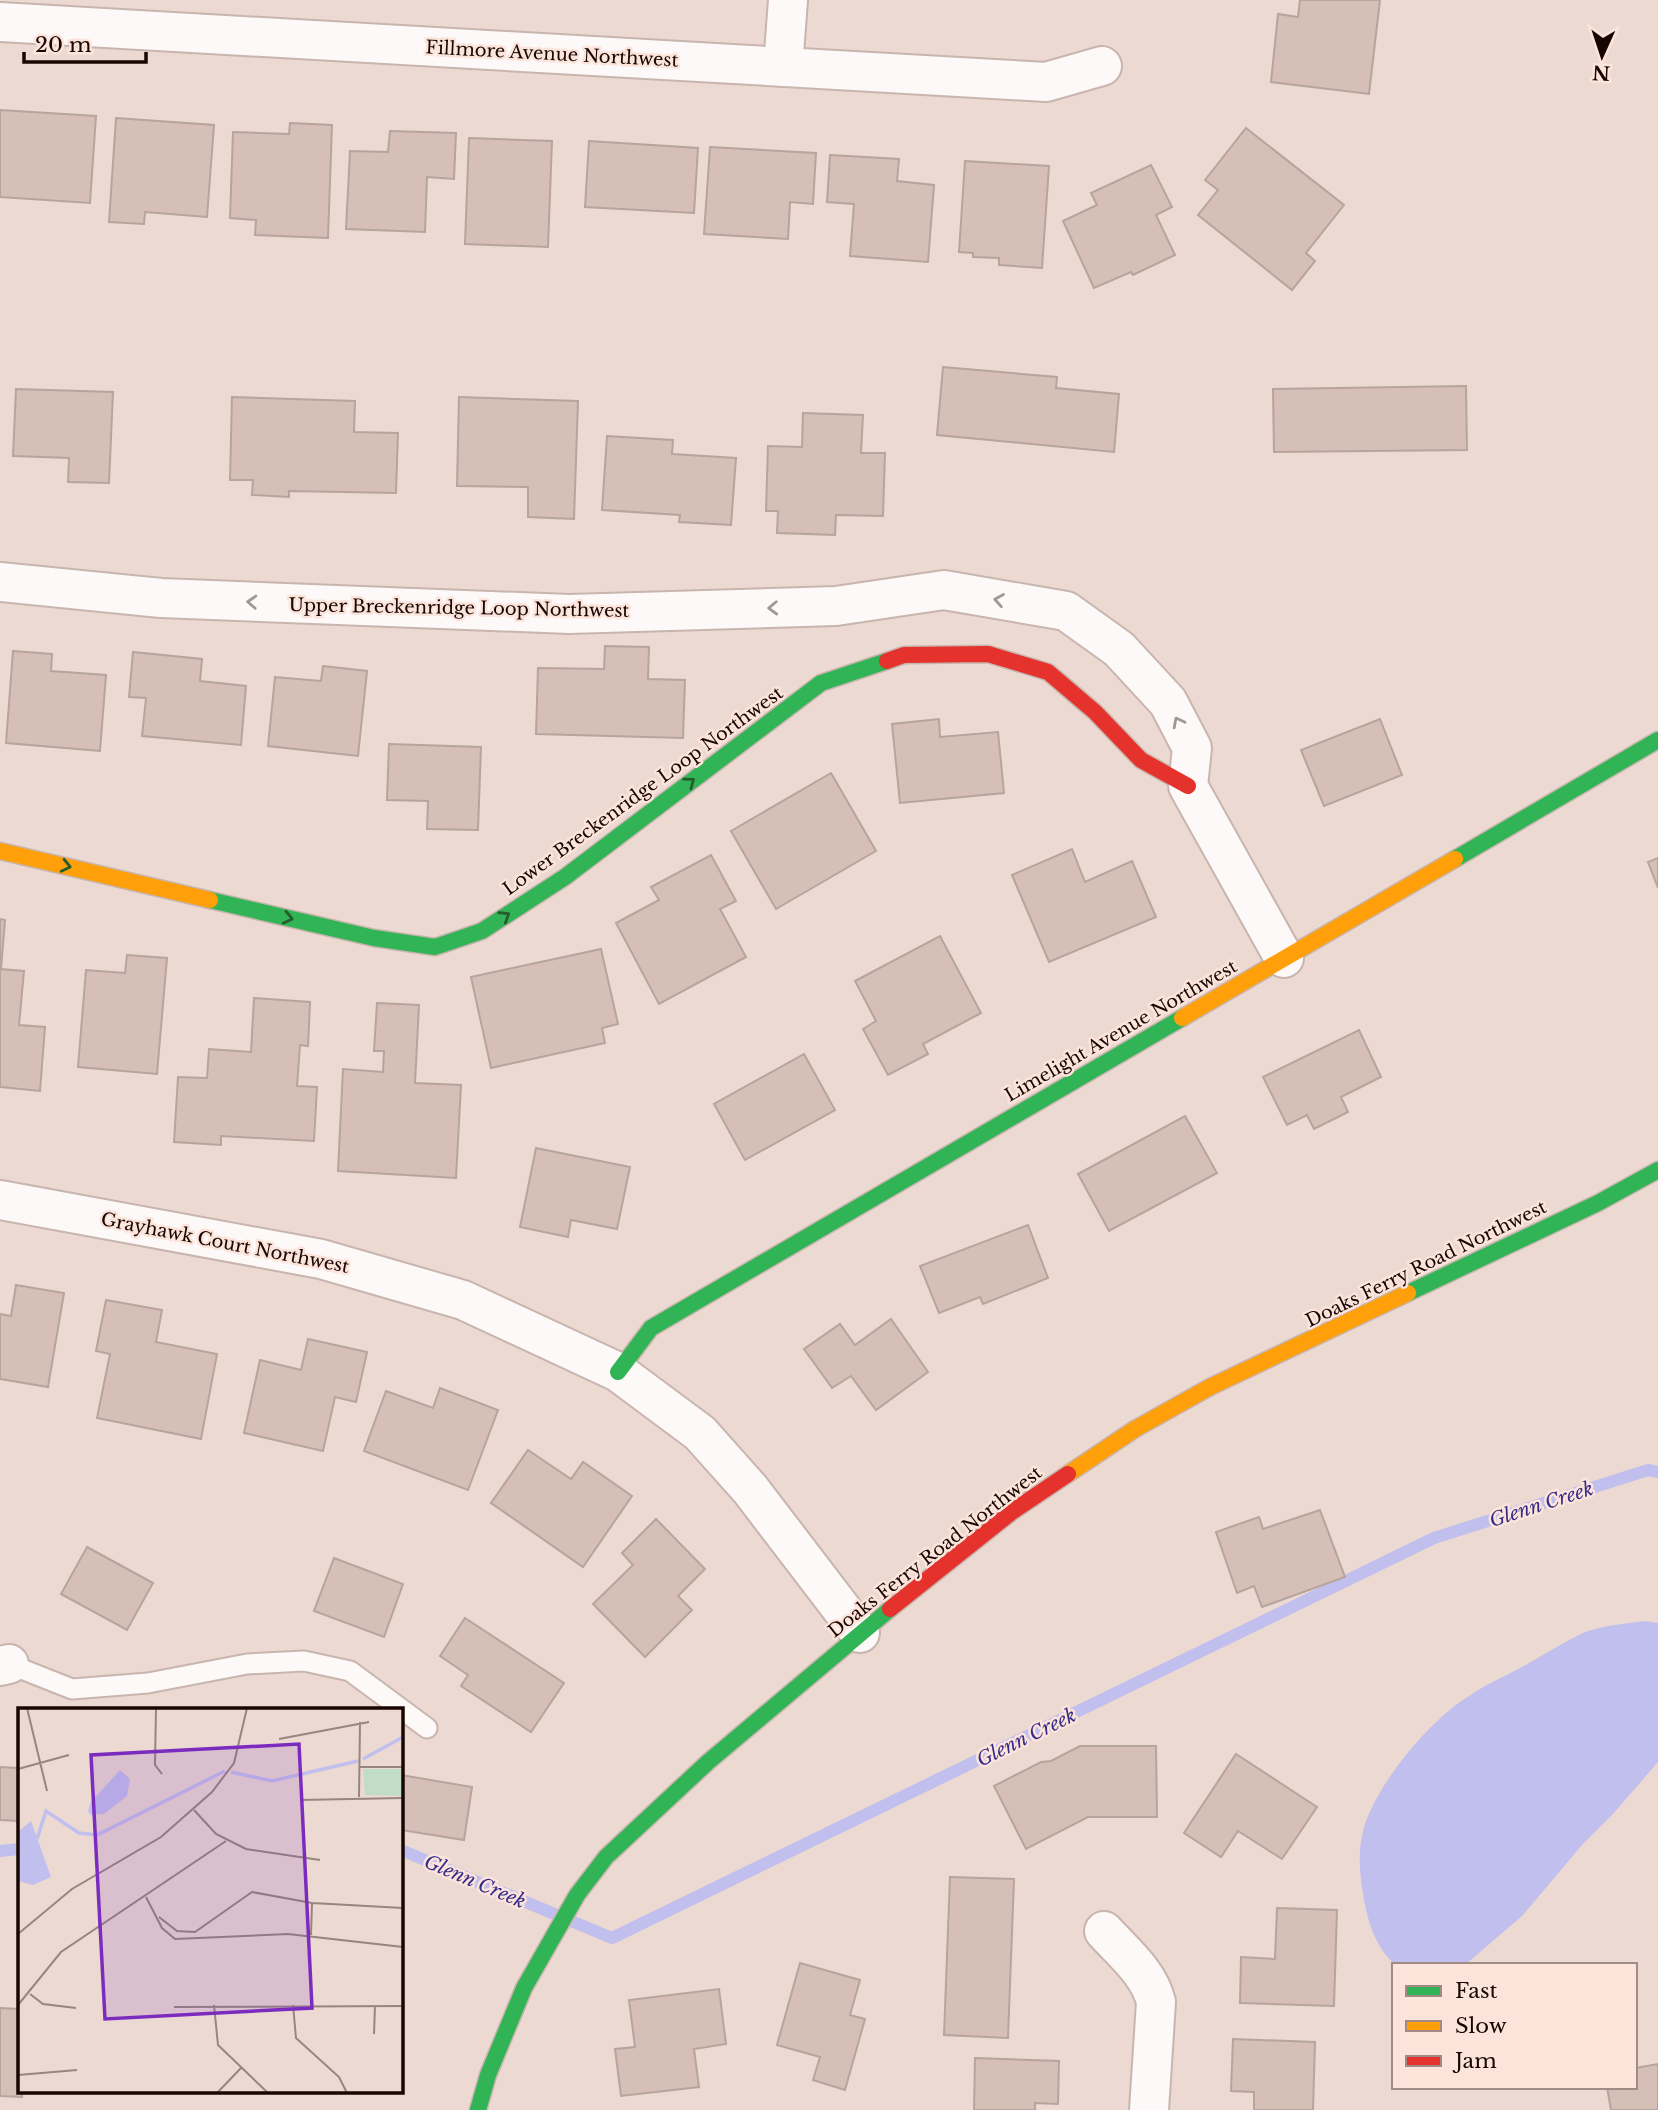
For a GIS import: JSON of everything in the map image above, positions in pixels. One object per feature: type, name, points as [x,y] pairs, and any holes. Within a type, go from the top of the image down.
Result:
[{"type":"street","points":[[783,67],[788,0]]},
{"type":"street","name":"Fillmore Avenue Northwest","points":[[0,22],[152,15],[783,67],[1046,82],[1102,66]]},
{"type":"street","name":"Upper Breckenridge Loop Northwest","points":[[0,582],[161,598],[569,614],[835,606],[944,590],[1066,611],[1119,649],[1168,702],[1192,748],[1188,786]]},
{"type":"street","name":"Lower Breckenridge Loop Northwest","points":[[0,851],[374,938],[435,947],[482,931],[565,877],[821,683],[904,655],[988,654],[1048,672],[1095,712],[1141,760],[1188,786]]},
{"type":"street","name":"Limelight Avenue Northwest","points":[[618,1372],[651,1328],[1658,740]]},
{"type":"street","points":[[1188,786],[1284,958]]},
{"type":"street","name":"Doaks Ferry Road Northwest","points":[[483,2110],[488,2075],[524,1988],[577,1895],[606,1857],[708,1762],[860,1633],[1013,1511],[1135,1429],[1210,1387],[1598,1203],[1658,1170]]},
{"type":"street","name":"Grayhawk Court Northwest","points":[[0,1200],[321,1259],[463,1300],[618,1372],[700,1433],[750,1489],[860,1633]]},
{"type":"street","points":[[1104,1931],[1146,1977],[1153,1989],[1156,2003],[1149,2110]]},
{"type":"lane","points":[[4,1665],[72,1689],[148,1683],[247,1664],[304,1661],[350,1671],[401,1708]]},
{"type":"lane","points":[[402,1709],[428,1728]]},
{"type":"water","points":[[1645,1621],[1658,1623],[1658,1762],[1522,1916],[1467,1963],[1394,1963],[1377,1942],[1370,1923],[1360,1865],[1362,1836],[1367,1818],[1388,1779],[1419,1740],[1451,1709],[1583,1633],[1606,1626]]},
{"type":"building","points":[[1300,0],[1380,0],[1369,94],[1271,82],[1278,14],[1298,17]]},
{"type":"building","points":[[0,110],[96,116],[90,203],[0,197]]},
{"type":"building","points":[[116,118],[214,125],[207,217],[145,212],[144,224],[109,222]]},
{"type":"building","points":[[290,123],[332,125],[328,238],[255,235],[256,220],[230,218],[233,132],[289,134]]},
{"type":"building","points":[[1246,128],[1344,205],[1306,253],[1315,261],[1292,290],[1198,215],[1218,190],[1205,180]]},
{"type":"building","points":[[390,131],[456,133],[454,179],[427,177],[425,232],[346,229],[350,151],[388,152]]},
{"type":"building","points":[[469,138],[552,141],[548,247],[465,244]]},
{"type":"building","points":[[589,141],[698,148],[694,213],[585,207]]},
{"type":"building","points":[[710,147],[816,153],[813,204],[790,202],[788,239],[704,234]]},
{"type":"building","points":[[830,155],[899,159],[897,181],[934,185],[928,262],[850,256],[854,204],[827,202]]},
{"type":"building","points":[[965,161],[1049,166],[1042,268],[999,265],[999,258],[973,257],[973,253],[959,252]]},
{"type":"building","points":[[1151,165],[1172,207],[1156,215],[1175,255],[1133,275],[1131,272],[1094,288],[1063,221],[1097,205],[1091,193]]},
{"type":"building","points":[[943,367],[1057,377],[1056,388],[1119,394],[1114,452],[937,435]]},
{"type":"building","points":[[1466,386],[1467,450],[1274,452],[1273,389]]},
{"type":"building","points":[[16,389],[113,392],[109,483],[68,482],[69,458],[13,456]]},
{"type":"building","points":[[232,397],[355,401],[354,432],[398,433],[396,493],[289,491],[289,497],[252,495],[253,480],[230,480]]},
{"type":"building","points":[[459,397],[578,401],[574,519],[528,517],[528,487],[457,486]]},
{"type":"building","points":[[803,413],[863,415],[861,453],[885,453],[883,516],[836,515],[835,535],[777,533],[778,511],[766,511],[768,446],[802,447]]},
{"type":"building","points":[[607,436],[673,440],[672,454],[736,458],[731,525],[679,522],[680,515],[602,510]]},
{"type":"building","points":[[605,646],[649,647],[648,679],[685,680],[683,738],[536,734],[538,668],[604,669]]},
{"type":"building","points":[[13,651],[52,654],[51,671],[106,675],[100,751],[6,743]]},
{"type":"building","points":[[133,652],[202,659],[200,681],[246,686],[241,745],[142,736],[146,698],[129,697]]},
{"type":"building","points":[[323,666],[367,671],[358,756],[268,746],[275,677],[321,681]]},
{"type":"building","points":[[939,719],[940,737],[998,732],[1004,793],[900,803],[892,724]]},
{"type":"building","points":[[1380,719],[1402,775],[1324,806],[1301,750]]},
{"type":"building","points":[[389,744],[481,747],[478,830],[427,829],[428,801],[387,800]]},
{"type":"building","points":[[831,773],[876,851],[776,909],[731,831]]},
{"type":"building","points":[[1072,849],[1085,882],[1132,861],[1156,917],[1049,962],[1012,875]]},
{"type":"building","points":[[711,855],[736,901],[720,909],[746,957],[659,1004],[616,923],[659,900],[651,887]]},
{"type":"building","points":[[1658,858],[1658,888],[1648,862]]},
{"type":"building","points":[[0,919],[5,920],[1,969],[24,971],[19,1025],[45,1027],[40,1091],[0,1087]]},
{"type":"building","points":[[940,936],[981,1013],[923,1044],[928,1054],[888,1075],[863,1029],[876,1021],[855,981]]},
{"type":"building","points":[[601,949],[618,1024],[602,1028],[605,1043],[491,1068],[471,977]]},
{"type":"building","points":[[127,955],[167,958],[157,1074],[78,1067],[86,970],[125,973]]},
{"type":"building","points":[[254,998],[310,1002],[308,1046],[300,1045],[297,1086],[317,1087],[314,1141],[221,1136],[221,1145],[174,1142],[178,1077],[207,1078],[209,1049],[251,1052]]},
{"type":"building","points":[[377,1003],[419,1005],[415,1083],[461,1085],[456,1178],[338,1171],[343,1069],[383,1072],[384,1051],[374,1051]]},
{"type":"building","points":[[1359,1030],[1381,1077],[1341,1097],[1348,1112],[1314,1129],[1307,1115],[1287,1125],[1263,1077]]},
{"type":"building","points":[[804,1054],[835,1110],[745,1160],[714,1104]]},
{"type":"building","points":[[1185,1116],[1217,1173],[1109,1231],[1078,1174]]},
{"type":"building","points":[[536,1148],[630,1167],[617,1229],[571,1220],[568,1237],[520,1227]]},
{"type":"building","points":[[1028,1225],[1048,1278],[983,1304],[980,1297],[939,1313],[920,1266]]},
{"type":"building","points":[[16,1285],[64,1293],[48,1387],[0,1379],[0,1314],[11,1316]]},
{"type":"building","points":[[106,1300],[162,1310],[156,1342],[217,1354],[201,1439],[97,1418],[110,1354],[96,1351]]},
{"type":"building","points":[[891,1319],[928,1372],[876,1410],[851,1376],[832,1388],[804,1349],[840,1324],[855,1345]]},
{"type":"building","points":[[308,1339],[367,1352],[356,1402],[335,1397],[323,1451],[244,1433],[260,1360],[301,1370]]},
{"type":"building","points":[[440,1388],[498,1410],[468,1490],[364,1451],[386,1391],[433,1408]]},
{"type":"building","points":[[528,1450],[571,1479],[583,1462],[632,1496],[583,1567],[491,1503]]},
{"type":"building","points":[[1320,1510],[1345,1577],[1262,1607],[1254,1586],[1237,1593],[1216,1532],[1259,1517],[1263,1529]]},
{"type":"building","points":[[656,1519],[705,1569],[678,1596],[692,1610],[645,1657],[593,1604],[633,1565],[622,1553]]},
{"type":"building","points":[[87,1547],[153,1583],[127,1630],[61,1594]]},
{"type":"building","points":[[334,1558],[403,1584],[384,1637],[314,1611]]},
{"type":"building","points":[[465,1618],[564,1683],[531,1732],[461,1686],[468,1675],[440,1656]]},
{"type":"building","points":[[1080,1746],[1156,1746],[1157,1817],[1088,1817],[1026,1849],[994,1786]]},
{"type":"building","points":[[1236,1754],[1317,1807],[1282,1859],[1238,1831],[1221,1857],[1184,1833]]},
{"type":"building","points":[[0,1767],[18,1768],[18,1821],[0,1820]]},
{"type":"building","points":[[402,1775],[472,1787],[464,1840],[402,1830]]},
{"type":"building","points":[[950,1877],[1014,1879],[1008,2038],[944,2035]]},
{"type":"building","points":[[1277,1908],[1337,1910],[1334,2006],[1240,2003],[1241,1957],[1275,1959]]},
{"type":"building","points":[[800,1963],[860,1980],[850,2015],[865,2019],[845,2090],[813,2080],[820,2057],[777,2045]]},
{"type":"building","points":[[719,1989],[726,2044],[694,2049],[699,2087],[621,2096],[615,2049],[635,2047],[629,2000]]},
{"type":"building","points":[[0,2008],[18,2009],[18,2092],[22,2092],[22,2097],[0,2096]]},
{"type":"building","points":[[1233,2039],[1315,2042],[1313,2110],[1254,2110],[1254,2092],[1231,2091]]},
{"type":"building","points":[[975,2058],[1059,2061],[1058,2104],[1035,2103],[1035,2110],[974,2110]]},
{"type":"building","points":[[1658,2064],[1658,2110],[1611,2110],[1607,2089],[1637,2089],[1637,2068]]},
{"type":"waterway","name":"Glenn Creek","points":[[402,1850],[612,1938],[1434,1538],[1648,1470],[1658,1472]]},
{"type":"waterway","name":"Glenn Creek","points":[[0,1851],[18,1849]]},
{"type":"traffic: fast","points":[[210,900],[374,938],[435,947],[482,931],[565,877],[821,683],[887,661]]},
{"type":"traffic: fast","points":[[1455,859],[1658,740]]},
{"type":"traffic: fast","points":[[618,1372],[651,1328],[1182,1018]]},
{"type":"traffic: fast","points":[[1408,1293],[1598,1203],[1658,1170]]},
{"type":"traffic: fast","points":[[478,2110],[488,2075],[524,1988],[577,1895],[606,1857],[708,1762],[890,1609]]},
{"type":"traffic: slow","points":[[0,851],[210,900]]},
{"type":"traffic: slow","points":[[1182,1018],[1455,859]]},
{"type":"traffic: slow","points":[[1068,1474],[1135,1429],[1210,1387],[1408,1293]]},
{"type":"traffic: jam","points":[[887,661],[904,655],[988,654],[1048,672],[1095,712],[1141,760],[1188,786]]},
{"type":"traffic: jam","points":[[890,1609],[1013,1511],[1068,1474]]}]
